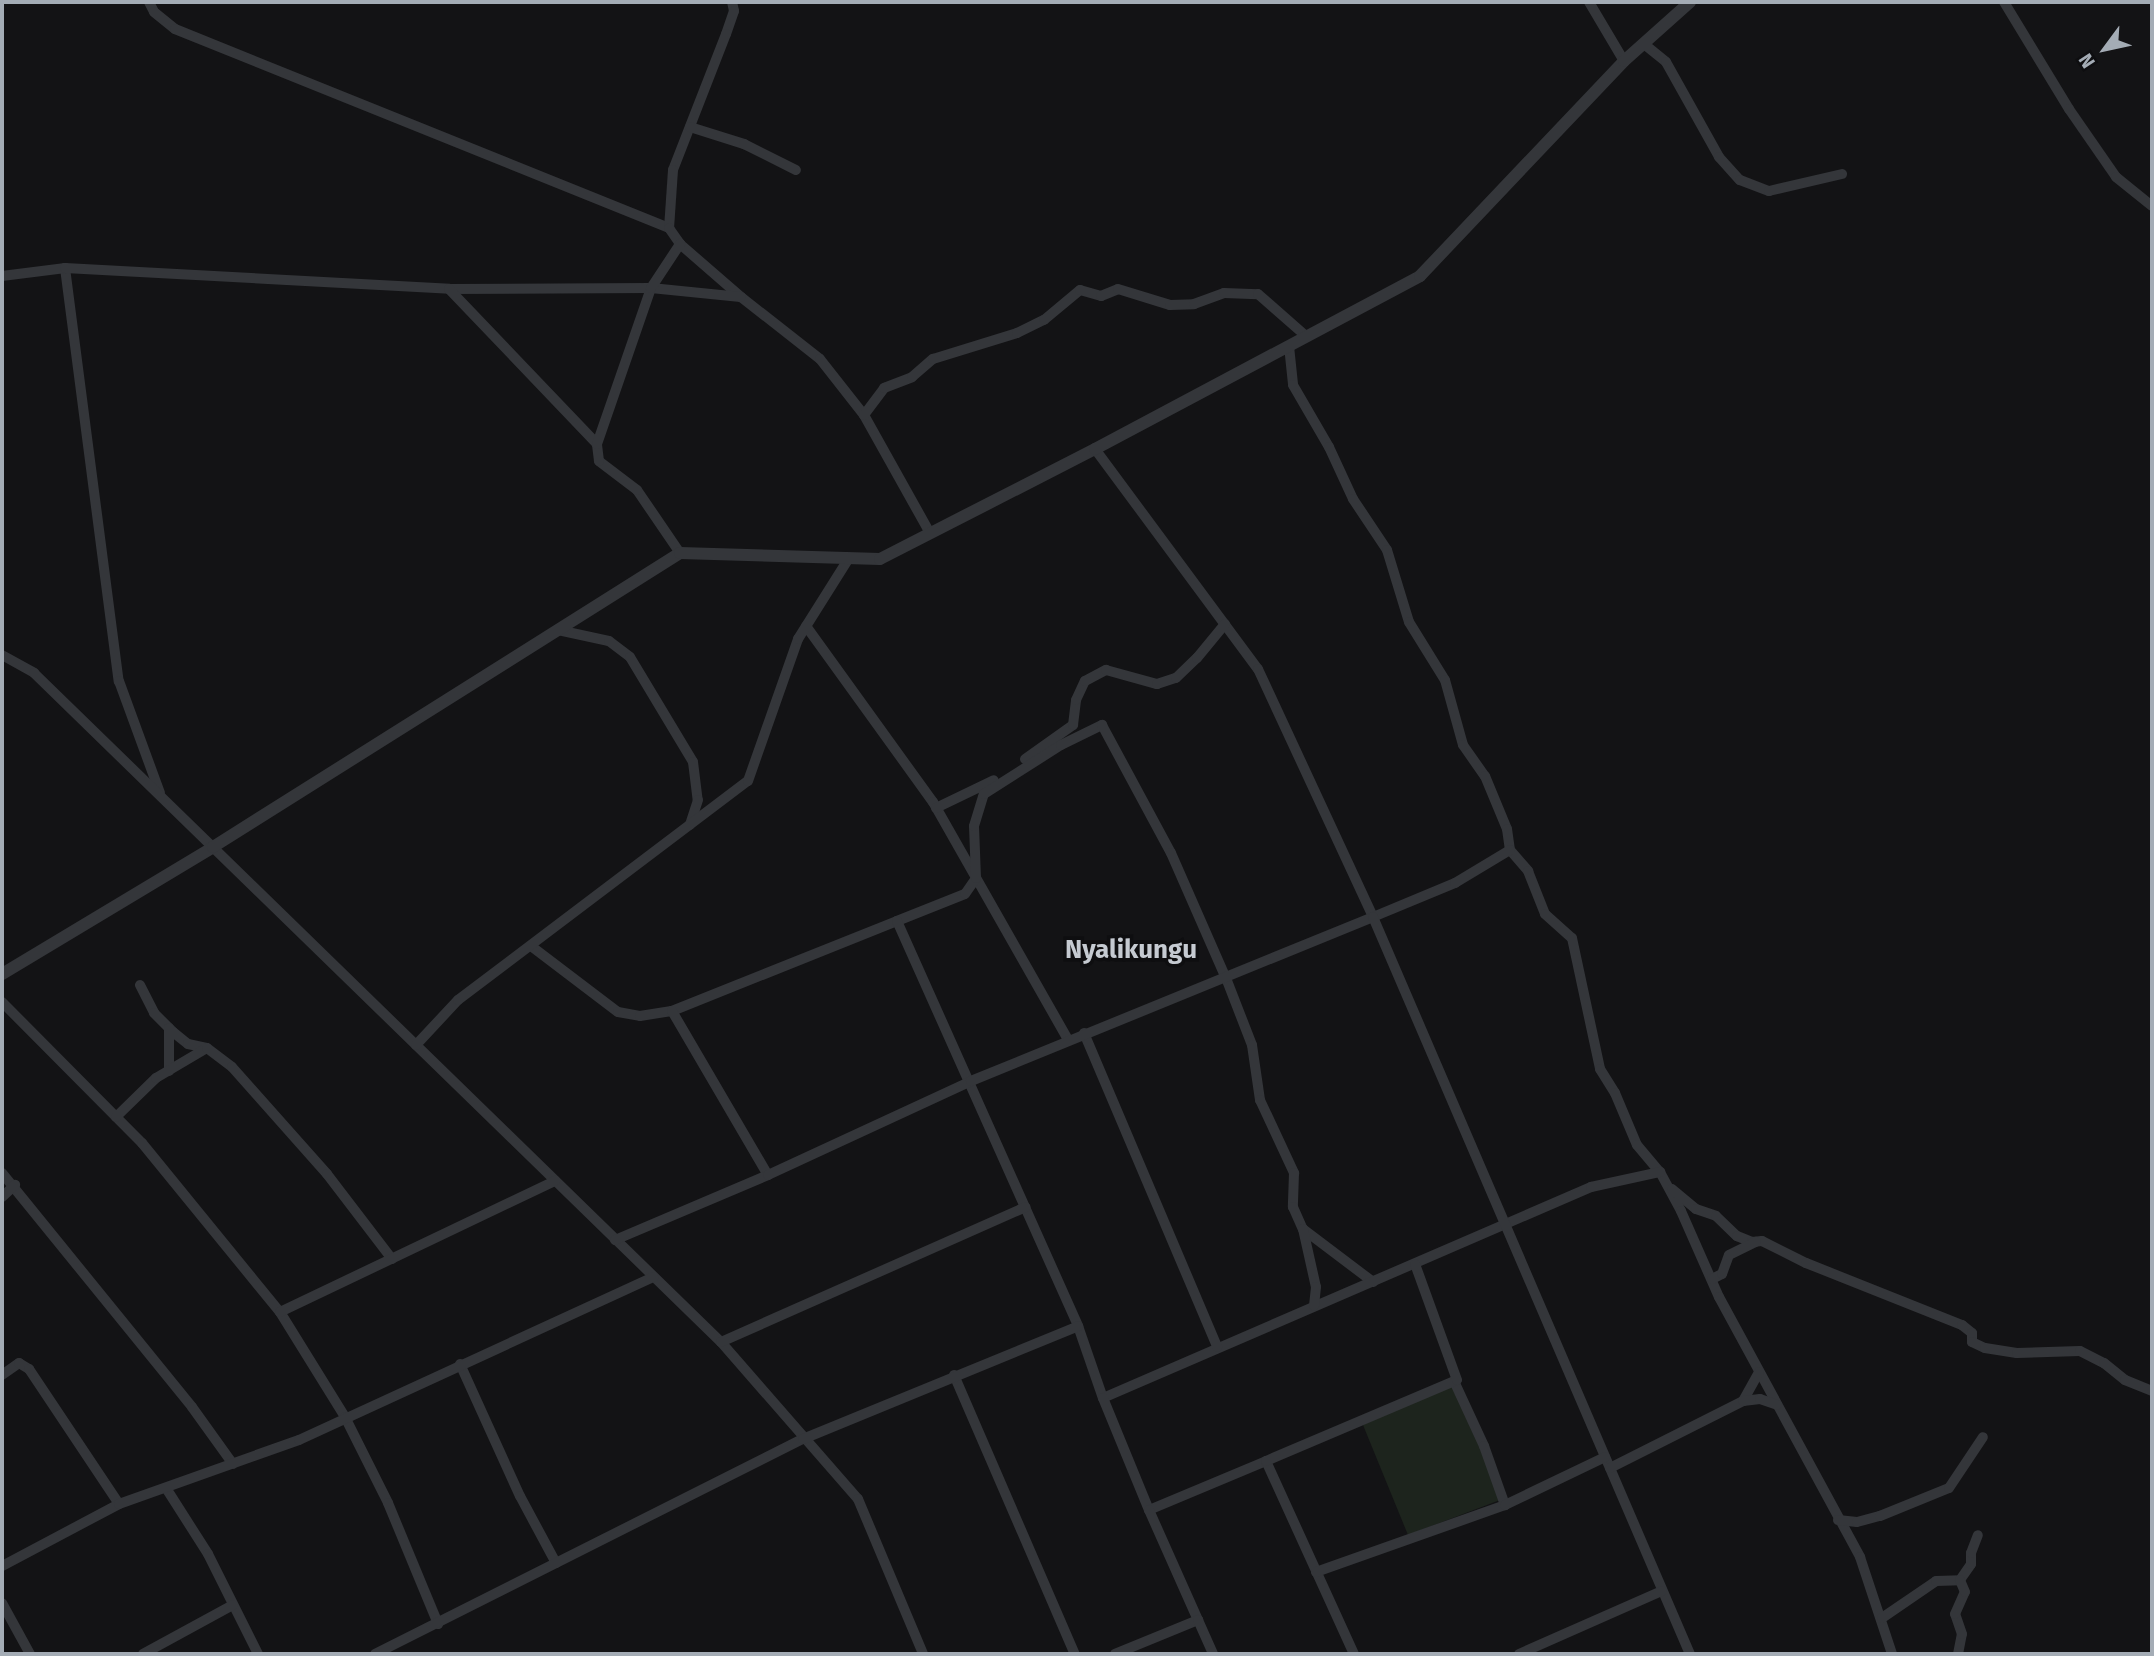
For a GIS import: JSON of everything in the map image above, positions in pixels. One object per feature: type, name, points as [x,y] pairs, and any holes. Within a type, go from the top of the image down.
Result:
[{"type":"street","points":[[149,2],[154,12],[176,29],[669,228],[680,244],[741,297],[820,359],[864,415],[930,533]]},
{"type":"street","points":[[669,228],[673,170],[734,12],[732,2]]},
{"type":"street","points":[[1589,2],[1624,61]]},
{"type":"street","points":[[2,974],[213,847],[680,553],[880,559],[1095,449],[1420,276],[1624,61],[1690,2]]},
{"type":"street","points":[[2004,2],[2055,87],[2116,177],[2152,206]]},
{"type":"street","points":[[1644,44],[1666,62],[1719,157],[1741,180],[1769,191],[1842,174]]},
{"type":"street","points":[[690,127],[744,144],[796,170]]},
{"type":"street","points":[[680,244],[651,288],[597,444],[599,461],[637,490],[680,553]]},
{"type":"street","points":[[2,276],[65,268],[449,289],[651,288],[741,297]]},
{"type":"street","points":[[65,268],[119,681],[162,797]]},
{"type":"street","points":[[449,289],[597,444]]},
{"type":"street","points":[[864,415],[884,388],[912,377],[933,359],[1026,329],[1044,320],[1080,290],[1101,296],[1118,289],[1170,305],[1194,304],[1224,293],[1258,294],[1307,336]]},
{"type":"street","points":[[1289,346],[1293,385],[1329,447],[1353,499],[1387,550],[1409,622],[1445,680],[1463,745],[1485,776],[1507,829],[1510,850],[1528,871],[1545,914],[1572,938],[1600,1069],[1615,1093],[1637,1146],[1660,1172],[1667,1185],[1759,1372],[1860,1557],[1892,1654]]},
{"type":"street","points":[[1095,449],[1258,668],[1373,917],[1689,1654]]},
{"type":"street","points":[[416,1045],[458,1000],[748,780],[798,639],[849,558]]},
{"type":"street","points":[[936,808],[988,784],[1073,725],[1076,700],[1085,681],[1106,670],[1157,684],[1176,677],[1197,658],[1225,624]]},
{"type":"street","points":[[806,626],[936,808],[1068,1040]]},
{"type":"street","points":[[558,630],[609,641],[630,657],[693,762],[698,800],[690,825]]},
{"type":"street","points":[[2,654],[34,673],[721,1342],[858,1499],[923,1654]]},
{"type":"street","points":[[531,946],[618,1013],[640,1016],[672,1011],[965,894],[976,878],[974,826],[984,794],[1061,745],[1102,725],[1181,873],[1252,1045],[1260,1100],[1294,1173],[1293,1207],[1303,1229],[1316,1287],[1314,1306]]},
{"type":"street","points":[[615,1240],[768,1175],[971,1081],[1455,883],[1510,850]]},
{"type":"street","points":[[897,921],[971,1081],[1078,1326],[1103,1398],[1149,1510],[1213,1654]]},
{"type":"street","points":[[140,985],[153,1013],[169,1028],[188,1044],[207,1048],[232,1067],[319,1164],[392,1259]]},
{"type":"street","points":[[2,1003],[142,1143],[280,1312],[345,1417],[387,1503],[438,1624]]},
{"type":"street","points":[[672,1011],[768,1175]]},
{"type":"street","points":[[169,1028],[169,1071]]},
{"type":"street","points":[[1084,1033],[1217,1347]]},
{"type":"street","points":[[116,1117],[156,1078],[207,1048]]},
{"type":"street","points":[[1103,1398],[1591,1186],[1660,1172]]},
{"type":"street","points":[[2,1173],[15,1185],[233,1464]]},
{"type":"street","points":[[280,1312],[555,1181]]},
{"type":"street","points":[[2,1197],[15,1185]]},
{"type":"street","points":[[1667,1185],[1696,1209],[1716,1216],[1737,1236],[1756,1242]]},
{"type":"street","points":[[721,1342],[1025,1207]]},
{"type":"street","points":[[1303,1229],[1373,1282]]},
{"type":"street","points":[[1712,1279],[1722,1274],[1729,1255],[1762,1241],[1806,1263],[1962,1325],[1972,1334],[1972,1342],[1985,1348],[2017,1353],[2080,1351],[2104,1363],[2125,1380],[2152,1391]]},
{"type":"street","points":[[1149,1510],[1457,1380],[1415,1264]]},
{"type":"street","points":[[2,1566],[119,1504],[299,1440],[653,1277]]},
{"type":"street","points":[[375,1654],[803,1439],[1078,1326]]},
{"type":"street","points":[[2,1375],[19,1363],[29,1369],[119,1504]]},
{"type":"street","points":[[460,1364],[520,1496],[556,1563]]},
{"type":"street","points":[[1743,1401],[1759,1372]]},
{"type":"street","points":[[954,1375],[1074,1654]]},
{"type":"street","points":[[1454,1381],[1485,1446],[1505,1505]]},
{"type":"street","points":[[1610,1468],[1743,1401],[1760,1399],[1777,1405]]},
{"type":"street","points":[[1838,1520],[1857,1522],[1880,1516],[1930,1493],[1949,1488],[1983,1437]]},
{"type":"street","points":[[1316,1572],[1505,1505],[1605,1457]]},
{"type":"street","points":[[1266,1461],[1354,1654]]},
{"type":"street","points":[[166,1488],[208,1554],[258,1654]]},
{"type":"street","points":[[1960,1580],[1971,1564],[1970,1553],[1978,1535]]},
{"type":"street","points":[[1882,1618],[1936,1581],[1960,1580]]},
{"type":"street","points":[[1958,1654],[1962,1634],[1955,1614],[1965,1592],[1960,1580]]},
{"type":"street","points":[[1519,1654],[1662,1591]]},
{"type":"street","points":[[2,1603],[30,1654]]},
{"type":"street","points":[[143,1654],[233,1605]]},
{"type":"street","points":[[1115,1654],[1198,1620]]},
{"type":"shaded area","points":[[1454,1381],[1500,1500],[1408,1535],[1363,1425]]},
{"type":"district","name":"Nyalikungu","points":[[1131,950]]}]
